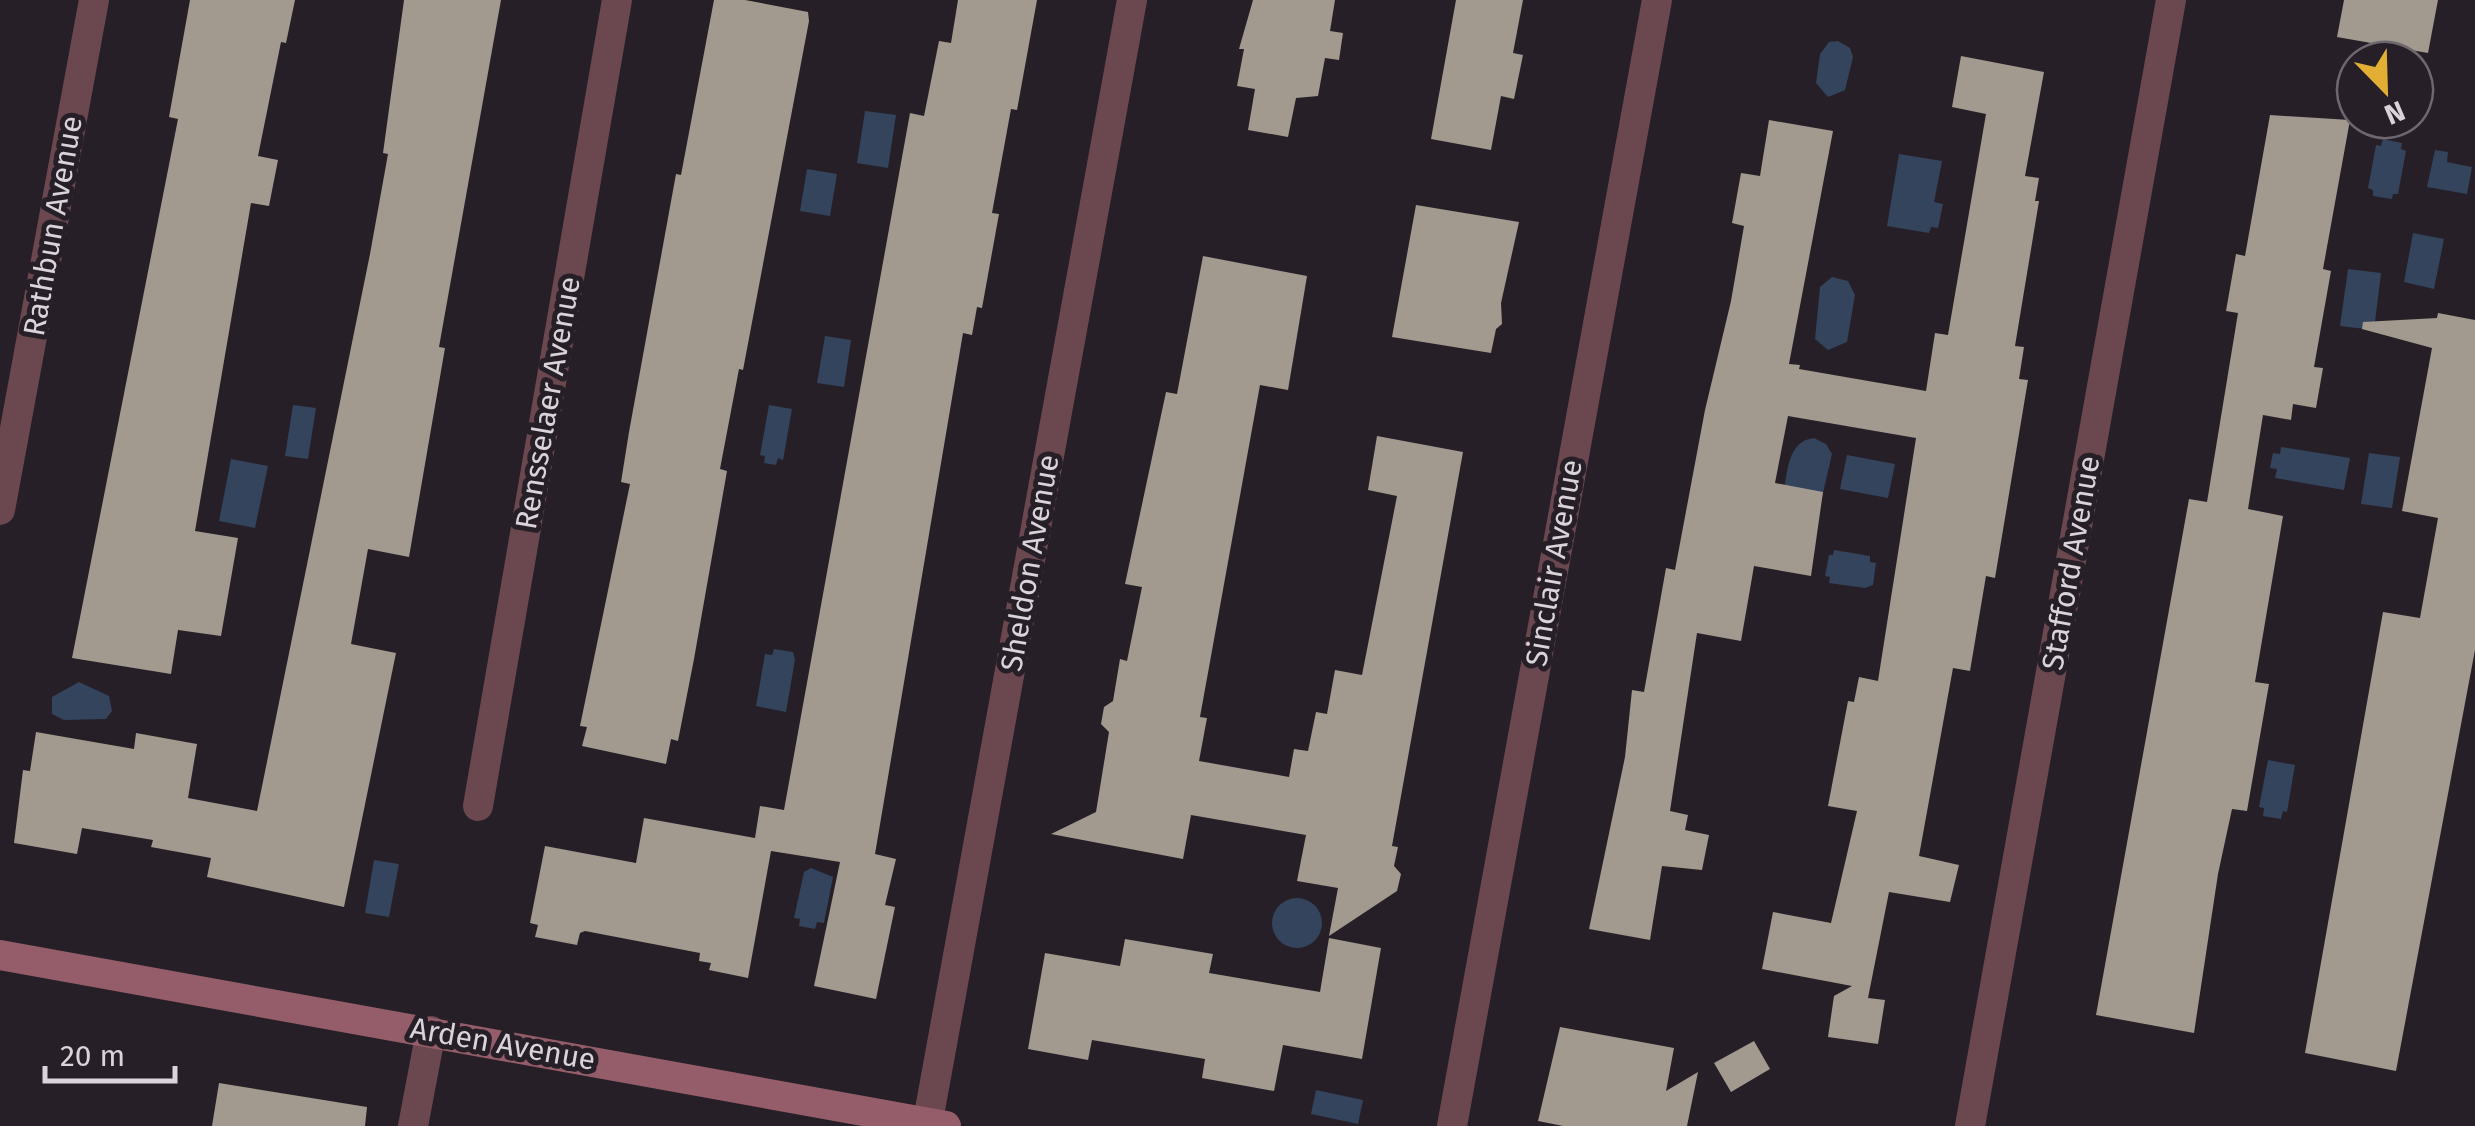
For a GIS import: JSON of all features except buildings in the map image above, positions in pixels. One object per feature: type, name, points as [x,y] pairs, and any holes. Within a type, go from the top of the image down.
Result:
[{"type":"street","name":"Rathbun Avenue","points":[[0,510],[94,0]]},
{"type":"street","name":"Rensselaer Avenue","points":[[478,806],[617,0]]},
{"type":"street","name":"Sheldon Avenue","points":[[934,1125],[1132,0]]},
{"type":"street","name":"Sinclair Avenue","points":[[1452,1126],[1657,0]]},
{"type":"street","name":"Stafford Avenue","points":[[1970,1126],[2171,0]]},
{"type":"street","name":"Arden Avenue","points":[[0,955],[934,1125]]},
{"type":"street","points":[[413,1126],[431,1031]]},
{"type":"water","points":[[1838,41],[1850,48],[1853,57],[1845,90],[1828,97],[1816,83],[1820,54],[1829,42]]},
{"type":"water","points":[[865,111],[896,115],[888,168],[857,163]]},
{"type":"water","points":[[2383,140],[2388,140],[2402,143],[2401,149],[2406,151],[2398,194],[2393,194],[2392,199],[2373,196],[2373,190],[2368,188],[2376,145],[2381,146]]},
{"type":"water","points":[[2435,150],[2448,152],[2447,162],[2472,167],[2467,194],[2427,187]]},
{"type":"water","points":[[1899,154],[1942,161],[1934,202],[1943,204],[1938,228],[1931,227],[1929,233],[1887,226]]},
{"type":"water","points":[[807,169],[837,174],[830,216],[800,211]]},
{"type":"water","points":[[2413,233],[2444,239],[2434,289],[2404,282]]},
{"type":"water","points":[[2348,269],[2381,273],[2374,330],[2340,326]]},
{"type":"water","points":[[1832,277],[1848,281],[1855,295],[1847,342],[1828,350],[1815,339],[1820,287]]},
{"type":"water","points":[[825,336],[851,340],[844,387],[817,383]]},
{"type":"water","points":[[293,405],[316,408],[308,459],[285,456]]},
{"type":"water","points":[[769,405],[792,409],[783,460],[778,458],[776,465],[764,463],[765,456],[760,455]]},
{"type":"water","points":[[1814,438],[1826,444],[1832,454],[1820,506],[1783,494],[1794,451],[1805,440]]},
{"type":"water","points":[[2281,447],[2350,458],[2344,490],[2275,478],[2277,469],[2270,468],[2273,453],[2280,454]]},
{"type":"water","points":[[2369,453],[2400,457],[2392,508],[2361,504]]},
{"type":"water","points":[[1847,455],[1895,464],[1888,498],[1840,489]]},
{"type":"water","points":[[231,459],[268,466],[255,528],[219,521]]},
{"type":"water","points":[[1834,550],[1870,556],[1870,562],[1876,563],[1873,585],[1865,588],[1829,583],[1830,577],[1825,576],[1829,555]]},
{"type":"water","points":[[774,649],[793,652],[795,660],[786,712],[756,706],[765,654],[772,655]]},
{"type":"water","points":[[79,682],[109,696],[112,711],[106,719],[64,720],[52,714],[52,697]]},
{"type":"water","points":[[2268,760],[2295,765],[2287,812],[2283,811],[2281,819],[2263,816],[2264,808],[2259,807]]},
{"type":"water","points":[[374,860],[399,864],[389,917],[365,913]]},
{"type":"water","points":[[811,868],[833,877],[824,923],[817,922],[815,929],[799,926],[800,919],[794,918],[804,872]]},
{"type":"water","points":[[1297,898],[1315,905],[1322,923],[1315,941],[1297,948],[1279,941],[1272,923],[1279,905]]},
{"type":"water","points":[[1316,1090],[1363,1100],[1358,1124],[1311,1114]]}]
